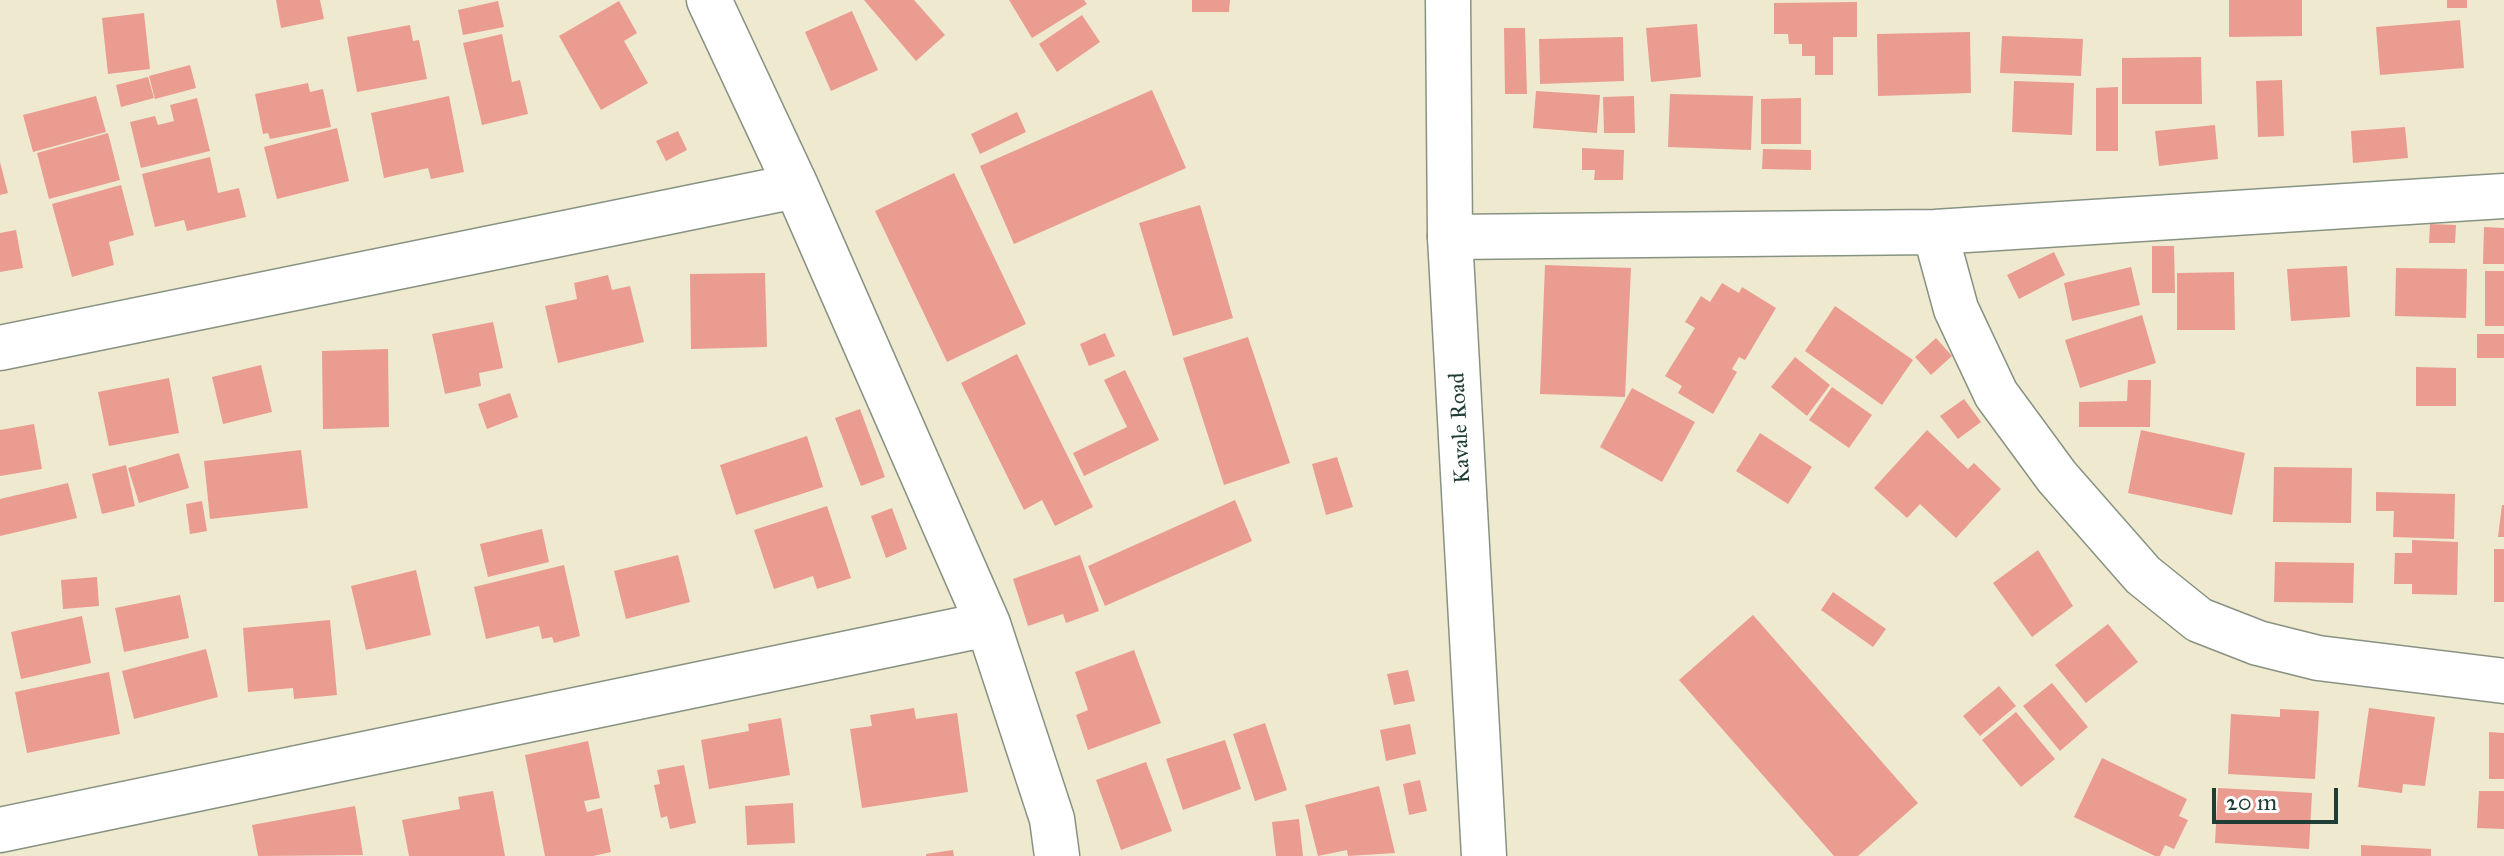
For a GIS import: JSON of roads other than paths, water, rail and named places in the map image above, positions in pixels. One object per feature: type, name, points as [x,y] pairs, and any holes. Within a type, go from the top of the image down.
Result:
[{"type":"street","points":[[709,0],[796,186],[988,624],[1052,819],[1057,856]]},
{"type":"street","name":"Kavale Road","points":[[1448,0],[1450,237],[1484,856]]},
{"type":"street","points":[[0,348],[796,186]]},
{"type":"street","points":[[1450,237],[1935,232],[2504,196]]},
{"type":"street","points":[[1935,232],[1956,309],[1996,394],[2057,477],[2143,575],[2199,620],[2258,643],[2318,658],[2504,681]]},
{"type":"street","points":[[0,830],[988,624]]}]
